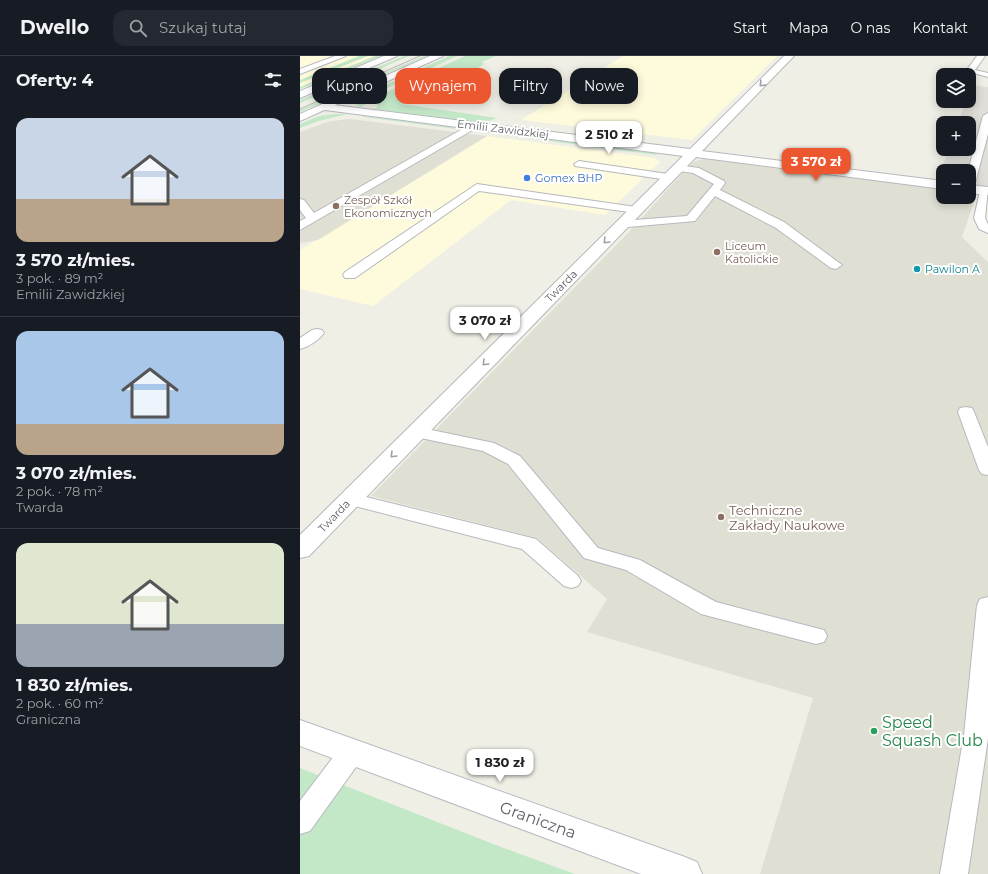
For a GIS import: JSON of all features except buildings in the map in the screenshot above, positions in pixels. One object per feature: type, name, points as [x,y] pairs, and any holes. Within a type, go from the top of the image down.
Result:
[{"type":"street","points":[[300,94],[392,56]]},
{"type":"street","points":[[300,118],[438,56]]},
{"type":"street","name":"Twarda","points":[[300,550],[789,56]]},
{"type":"street","name":"Emilii Zawidzkiej","points":[[325,107],[936,184]]},
{"type":"street","points":[[976,189],[986,191]]},
{"type":"street","name":"Graniczna","points":[[300,733],[685,874]]},
{"type":"lane","points":[[300,72],[342,56]]},
{"type":"lane","points":[[981,56],[970,71],[988,75]]},
{"type":"lane","points":[[975,164],[988,116]]},
{"type":"lane","points":[[300,226],[473,126]]},
{"type":"lane","points":[[579,164],[673,173],[695,170],[720,183],[691,219],[621,225]]},
{"type":"lane","points":[[350,274],[477,187],[636,210]]},
{"type":"lane","points":[[713,191],[780,225],[836,265]]},
{"type":"lane","points":[[986,191],[979,221],[981,226],[988,229]]},
{"type":"lane","points":[[300,202],[312,218]]},
{"type":"lane","points":[[300,345],[317,333]]},
{"type":"lane","points":[[966,412],[988,470]]},
{"type":"lane","points":[[417,432],[488,447],[514,460],[591,552],[633,565],[709,608],[816,636]]},
{"type":"lane","points":[[350,499],[529,544],[571,580]]},
{"type":"lane","points":[[954,874],[976,735],[988,605]]},
{"type":"lane","points":[[300,822],[352,752]]},
{"type":"shaded area","points":[[300,56],[381,56],[352,68],[312,68],[312,84],[300,89]]},
{"type":"shaded area","points":[[623,56],[777,56],[692,140],[521,120],[546,104],[562,104],[562,94],[570,89],[570,104],[638,104],[638,68],[604,68]]},
{"type":"shaded area","points":[[976,86],[988,87],[988,187],[976,186],[976,164],[943,164],[946,156],[976,156],[976,116],[961,116],[963,108],[976,108]]},
{"type":"shaded area","name":"Zespół Szkół Ekonomicznych","points":[[347,119],[487,136],[318,240],[300,243],[300,132],[327,122]]},
{"type":"shaded area","points":[[487,136],[654,158],[660,162],[605,215],[511,200],[373,306],[300,289],[300,250]]},
{"type":"shaded area","name":"Techniczne Zakłady Naukowe","points":[[705,159],[936,188],[936,204],[973,204],[962,237],[988,262],[988,874],[760,874],[813,698],[587,632],[607,599],[537,538],[371,496],[625,236],[695,161]]},
{"type":"green space","points":[[359,56],[368,56],[338,68],[330,68]]},
{"type":"green space","points":[[375,56],[381,56],[352,68],[346,68]]},
{"type":"green space","points":[[404,56],[409,56],[381,68],[376,68]]},
{"type":"green space","points":[[424,56],[427,56],[400,68],[396,68]]},
{"type":"green space","points":[[449,56],[457,56],[431,68],[423,68]]},
{"type":"green space","points":[[465,56],[496,56],[482,62],[484,64],[477,68],[439,68]]},
{"type":"green space","points":[[395,69],[395,70],[387,74],[387,72]]},
{"type":"green space","points":[[312,75],[312,78],[300,83],[300,80]]},
{"type":"green space","points":[[395,81],[395,85],[387,88],[387,84]]},
{"type":"green space","points":[[312,82],[312,84],[300,89],[300,87]]},
{"type":"green space","points":[[395,88],[395,104],[497,118],[483,123],[374,109],[378,107],[376,104],[387,104],[387,92]]},
{"type":"green space","points":[[312,95],[312,98],[300,103],[300,100]]},
{"type":"green space","points":[[314,104],[318,104],[300,112],[300,110]]},
{"type":"green space","points":[[355,104],[366,104],[361,107]]},
{"type":"green space","points":[[348,114],[319,121],[300,128],[300,124],[319,116]]},
{"type":"green space","points":[[362,116],[447,126],[457,129],[363,117]]},
{"type":"green space","points":[[473,131],[487,131],[658,153],[656,155]]},
{"type":"green space","points":[[300,768],[501,847],[575,874],[300,874]]},
{"type":"tram line","points":[[300,109],[420,56]]},
{"type":"place","name":"Gomex BHP","points":[[527,178]]},
{"type":"place","name":"Zespół Szkół Ekonomicznych","points":[[336,206]]},
{"type":"place","name":"Liceum Katolickie","points":[[717,252]]},
{"type":"place","name":"Pawilon A","points":[[917,269]]},
{"type":"place","name":"Techniczne Zakłady Naukowe","points":[[721,517]]},
{"type":"place","name":"Speed Squash Club","points":[[874,731]]}]
